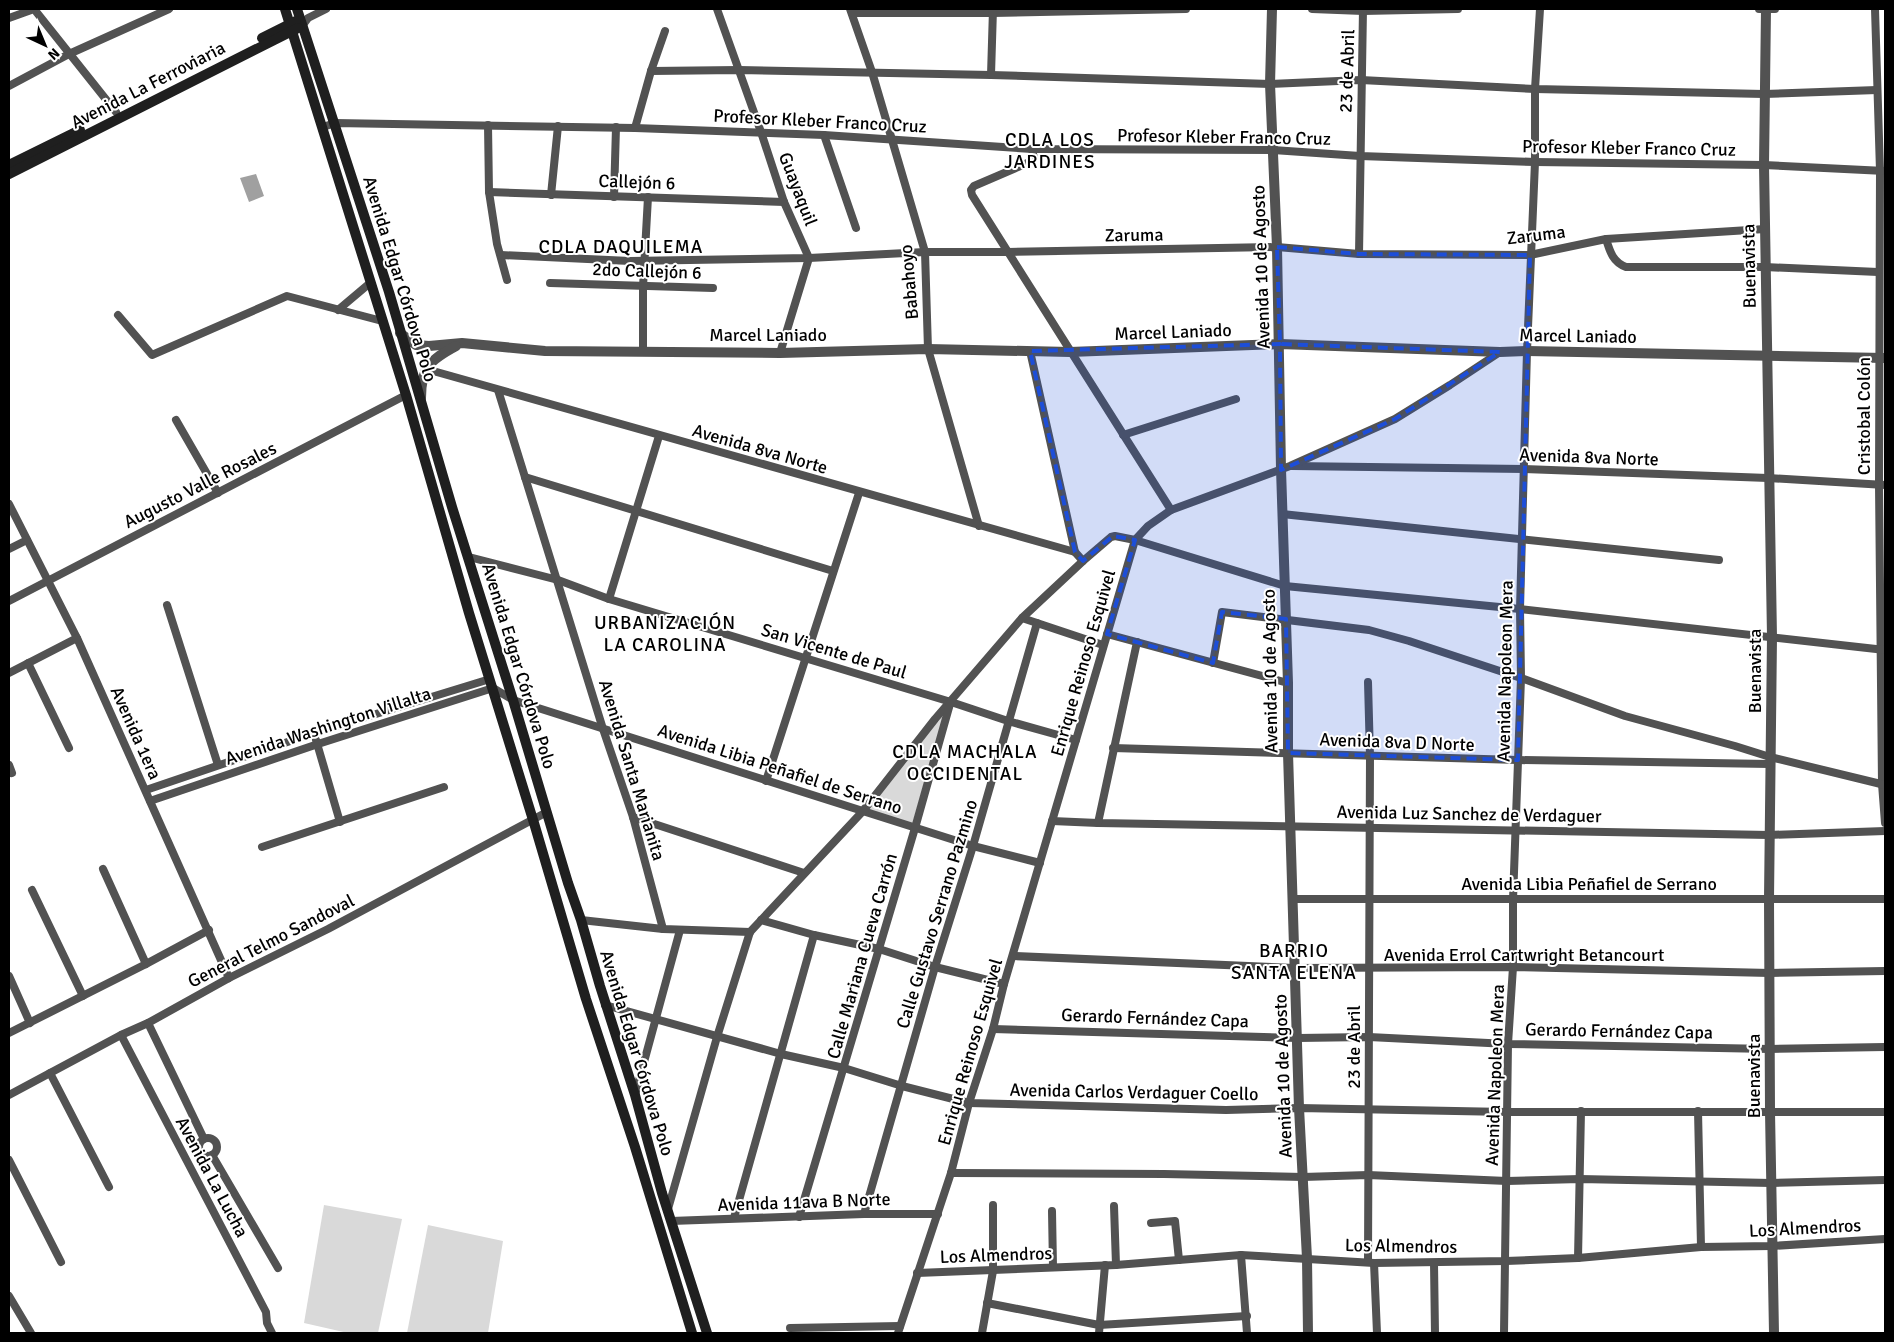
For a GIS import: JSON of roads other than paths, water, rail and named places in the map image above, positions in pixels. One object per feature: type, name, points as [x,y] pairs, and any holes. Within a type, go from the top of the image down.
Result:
[{"type":"main road","name":"Avenida Edgar Córdova Polo","points":[[285,9],[299,21],[335,124],[389,292],[452,507],[581,920],[605,1005],[635,1095],[669,1216],[707,1333]]},
{"type":"main road","name":"Avenida Edgar Córdova Polo","points":[[299,21],[323,128],[406,395],[466,604],[534,820],[586,999],[635,1147],[692,1333]]},
{"type":"main road","name":"Avenida La Ferroviaria","points":[[9,165],[299,21]]},
{"type":"main road","name":"Avenida La Ferroviaria","points":[[9,174],[299,21]]},
{"type":"street","points":[[9,18],[34,9],[116,112]]},
{"type":"street","points":[[9,86],[69,54],[169,9]]},
{"type":"street","points":[[299,21],[326,9]]},
{"type":"street","name":"Guayaquil","points":[[717,9],[784,202],[809,258]]},
{"type":"street","points":[[851,11],[1186,9]]},
{"type":"street","name":"Avenida 10 de Agosto","points":[[1272,9],[1270,84],[1286,467],[1282,514],[1288,683],[1288,753],[1299,1108],[1307,1258],[1308,1333]]},
{"type":"street","points":[[1312,9],[1458,9]]},
{"type":"street","name":"Avenida Napoleon Mera","points":[[1504,1333],[1508,1044],[1513,967],[1513,900],[1521,678],[1520,609],[1527,351],[1535,162],[1535,90],[1540,9]]},
{"type":"street","points":[[1760,9],[1775,9]]},
{"type":"street","name":"Buenavista","points":[[1766,9],[1764,165],[1772,637],[1769,899],[1774,1333]]},
{"type":"street","name":"Cristobal Colón","points":[[1875,9],[1882,171],[1878,272],[1882,358],[1883,784],[1885,823]]},
{"type":"street","name":"23 de Abril","points":[[1359,254],[1363,10]]},
{"type":"street","name":"Babahoyo","points":[[851,11],[872,72],[925,252],[928,349],[979,526]]},
{"type":"street","points":[[991,75],[993,11]]},
{"type":"street","points":[[635,128],[651,71],[665,31]]},
{"type":"street","points":[[651,71],[872,72],[1270,84],[1361,80],[1535,90],[1764,94],[1877,90]]},
{"type":"street","name":"Profesor Kleber Franco Cruz","points":[[323,128],[335,124],[635,128],[824,135],[1032,149],[1273,150],[1360,156],[1535,162],[1764,165],[1882,171]]},
{"type":"street","points":[[488,125],[489,192],[497,244],[507,280]]},
{"type":"street","points":[[551,195],[558,126]]},
{"type":"street","points":[[614,196],[616,128]]},
{"type":"street","points":[[824,135],[856,228]]},
{"type":"street","points":[[1032,149],[1034,158],[1032,161],[974,186],[971,190],[972,195],[1171,510]]},
{"type":"street","name":"Callejón 6","points":[[489,192],[784,202]]},
{"type":"street","points":[[643,351],[643,286],[648,197]]},
{"type":"street","name":"Zaruma","points":[[501,255],[630,261],[809,258],[925,252],[1277,248],[1359,254],[1530,255],[1606,240],[1765,229]]},
{"type":"street","points":[[1606,240],[1614,260],[1626,267],[1765,267],[1878,272]]},
{"type":"street","points":[[780,353],[809,258]]},
{"type":"street","points":[[338,310],[370,283]]},
{"type":"street","name":"2do Callejón 6","points":[[550,283],[713,288]]},
{"type":"street","points":[[118,316],[152,355],[287,296],[382,321]]},
{"type":"street","name":"Marcel Laniado","points":[[400,333],[416,345],[429,346],[462,343],[545,351],[780,353],[928,349],[1070,352],[1280,344],[1500,352],[1882,358]]},
{"type":"street","points":[[422,401],[421,382],[426,369],[440,355],[462,343]]},
{"type":"street","points":[[1030,351],[1076,552],[1083,561]]},
{"type":"street","name":"Enrique Reinoso Esquivel","points":[[899,1330],[951,1173],[969,1103],[993,1029],[1004,984],[1135,540],[1148,526],[1171,510],[1286,467],[1395,419],[1500,352]]},
{"type":"street","name":"Avenida 8va Norte","points":[[426,369],[859,493],[1076,552]]},
{"type":"street","name":"Avenida Santa Marianita","points":[[498,390],[603,729],[633,817],[663,929]]},
{"type":"street","name":"Augusto Valle Rosales","points":[[9,601],[406,395]]},
{"type":"street","points":[[1122,435],[1236,399]]},
{"type":"street","points":[[176,420],[218,493]]},
{"type":"street","points":[[609,599],[658,436]]},
{"type":"street","name":"Avenida 8va Norte","points":[[1286,467],[1524,469],[1768,478],[1882,485]]},
{"type":"street","points":[[525,478],[833,572]]},
{"type":"street","points":[[766,781],[859,493]]},
{"type":"street","name":"Avenida 1era","points":[[9,504],[76,638],[229,978]]},
{"type":"street","points":[[1282,514],[1719,560]]},
{"type":"street","points":[[669,1216],[717,1036],[750,932],[863,811],[935,719],[1022,618],[1083,561],[1115,536],[1135,540],[1285,586],[1520,609],[1883,650]]},
{"type":"street","points":[[9,549],[27,540]]},
{"type":"street","name":"San Vicente de Paul","points":[[469,557],[558,580],[609,599],[1076,740]]},
{"type":"street","points":[[167,606],[218,765]]},
{"type":"street","points":[[1213,663],[1222,612],[1368,630],[1409,641],[1521,678],[1624,716],[1735,746],[1770,761],[1883,784]]},
{"type":"street","points":[[1022,618],[1104,645]]},
{"type":"street","name":"Calle Gustavo Serrano Pazmino","points":[[864,1214],[1037,623]]},
{"type":"street","points":[[1107,634],[1288,683]]},
{"type":"street","points":[[9,673],[76,638]]},
{"type":"street","points":[[1098,823],[1136,642]]},
{"type":"street","points":[[28,663],[69,748]]},
{"type":"street","name":"23 de Abril","points":[[1368,682],[1370,756],[1368,1175],[1376,1333]]},
{"type":"street","points":[[492,683],[513,700]]},
{"type":"street","name":"Avenida Washington Villalta","points":[[146,790],[314,733],[492,683]]},
{"type":"street","name":"Avenida Washington Villalta","points":[[150,801],[492,683]]},
{"type":"street","name":"Avenida Libia Peñafiel de Serrano","points":[[513,700],[973,846],[1040,862]]},
{"type":"street","name":"Calle Mariana Cueva Carrón","points":[[799,1217],[916,828],[951,702]]},
{"type":"street","points":[[314,733],[340,822]]},
{"type":"street","name":"Avenida 8va D Norte","points":[[1113,748],[1518,760],[1770,761]]},
{"type":"street","points":[[9,765],[12,773]]},
{"type":"street","points":[[262,847],[444,787]]},
{"type":"street","name":"General Telmo Sandoval","points":[[9,1095],[121,1035],[148,1023],[229,978],[328,929],[547,812]]},
{"type":"street","points":[[633,817],[804,873]]},
{"type":"street","name":"Avenida Luz Sanchez de Verdaguer","points":[[1052,821],[1769,835],[1885,831]]},
{"type":"street","points":[[103,869],[146,964]]},
{"type":"street","points":[[32,890],[83,996]]},
{"type":"street","name":"Avenida Libia Peñafiel de Serrano","points":[[1293,899],[1885,899]]},
{"type":"street","points":[[581,920],[663,929],[750,932]]},
{"type":"street","points":[[761,920],[814,935],[879,949],[936,967],[1004,984]]},
{"type":"street","points":[[9,1033],[146,964],[208,930]]},
{"type":"street","points":[[635,1095],[680,930]]},
{"type":"street","points":[[734,1218],[814,935]]},
{"type":"street","name":"Avenida Errol Cartwright Betancourt","points":[[1013,956],[1295,968],[1513,967],[1770,973],[1885,971]]},
{"type":"street","points":[[9,976],[30,1023]]},
{"type":"street","name":"Avenida Carlos Verdaguer Coello","points":[[605,1005],[781,1054],[844,1068],[902,1086],[969,1103],[1226,1110],[1299,1108],[1507,1112],[1885,1112]]},
{"type":"street","points":[[148,1023],[204,1139]]},
{"type":"street","name":"Gerardo Fernández Capa","points":[[993,1029],[1298,1038],[1368,1037],[1508,1044],[1770,1049],[1885,1047]]},
{"type":"street","name":"Avenida La Lucha","points":[[121,1035],[266,1312],[267,1323],[272,1333]]},
{"type":"street","points":[[50,1073],[109,1187]]},
{"type":"street","points":[[1578,1258],[1581,1111]]},
{"type":"street","points":[[1698,1112],[1701,1247]]},
{"type":"street","points":[[211,1138],[216,1142],[217,1149],[212,1155],[205,1155],[200,1151],[199,1144],[204,1139],[211,1138]]},
{"type":"street","points":[[212,1155],[278,1268]]},
{"type":"street","points":[[9,1160],[62,1262]]},
{"type":"street","points":[[951,1173],[1303,1177],[1368,1175],[1507,1181],[1580,1179],[1771,1183],[1885,1180]]},
{"type":"street","points":[[982,1333],[994,1271],[993,1204]]},
{"type":"street","points":[[1114,1206],[1116,1264]]},
{"type":"street","points":[[1052,1211],[1053,1267]]},
{"type":"street","name":"Avenida 11ava B Norte","points":[[669,1216],[734,1218],[938,1214]]},
{"type":"street","points":[[1152,1223],[1174,1220],[1179,1260]]},
{"type":"street","name":"Los Almendros","points":[[917,1273],[1105,1265],[1242,1255],[1371,1263],[1506,1261],[1578,1258],[1701,1247],[1772,1246],[1885,1239]]},
{"type":"street","points":[[1242,1255],[1247,1333]]},
{"type":"street","points":[[1434,1263],[1435,1333]]},
{"type":"street","points":[[1099,1329],[1105,1265]]},
{"type":"street","points":[[9,1296],[31,1333]]},
{"type":"street","points":[[987,1303],[1099,1329],[1246,1316]]},
{"type":"street","points":[[263,1333],[267,1323]]},
{"type":"street","points":[[790,1328],[899,1330]]},
{"type":"district","name":"CDLA LOS JARDINES","points":[[1050,150]]},
{"type":"district","name":"CDLA DAQUILEMA","points":[[621,246]]},
{"type":"district","name":"URBANIZACIÓN LA CAROLINA","points":[[665,633]]},
{"type":"district","name":"CDLA MACHALA OCCIDENTAL","points":[[965,762]]},
{"type":"district","name":"BARRIO SANTA ELENA","points":[[1294,961]]}]
